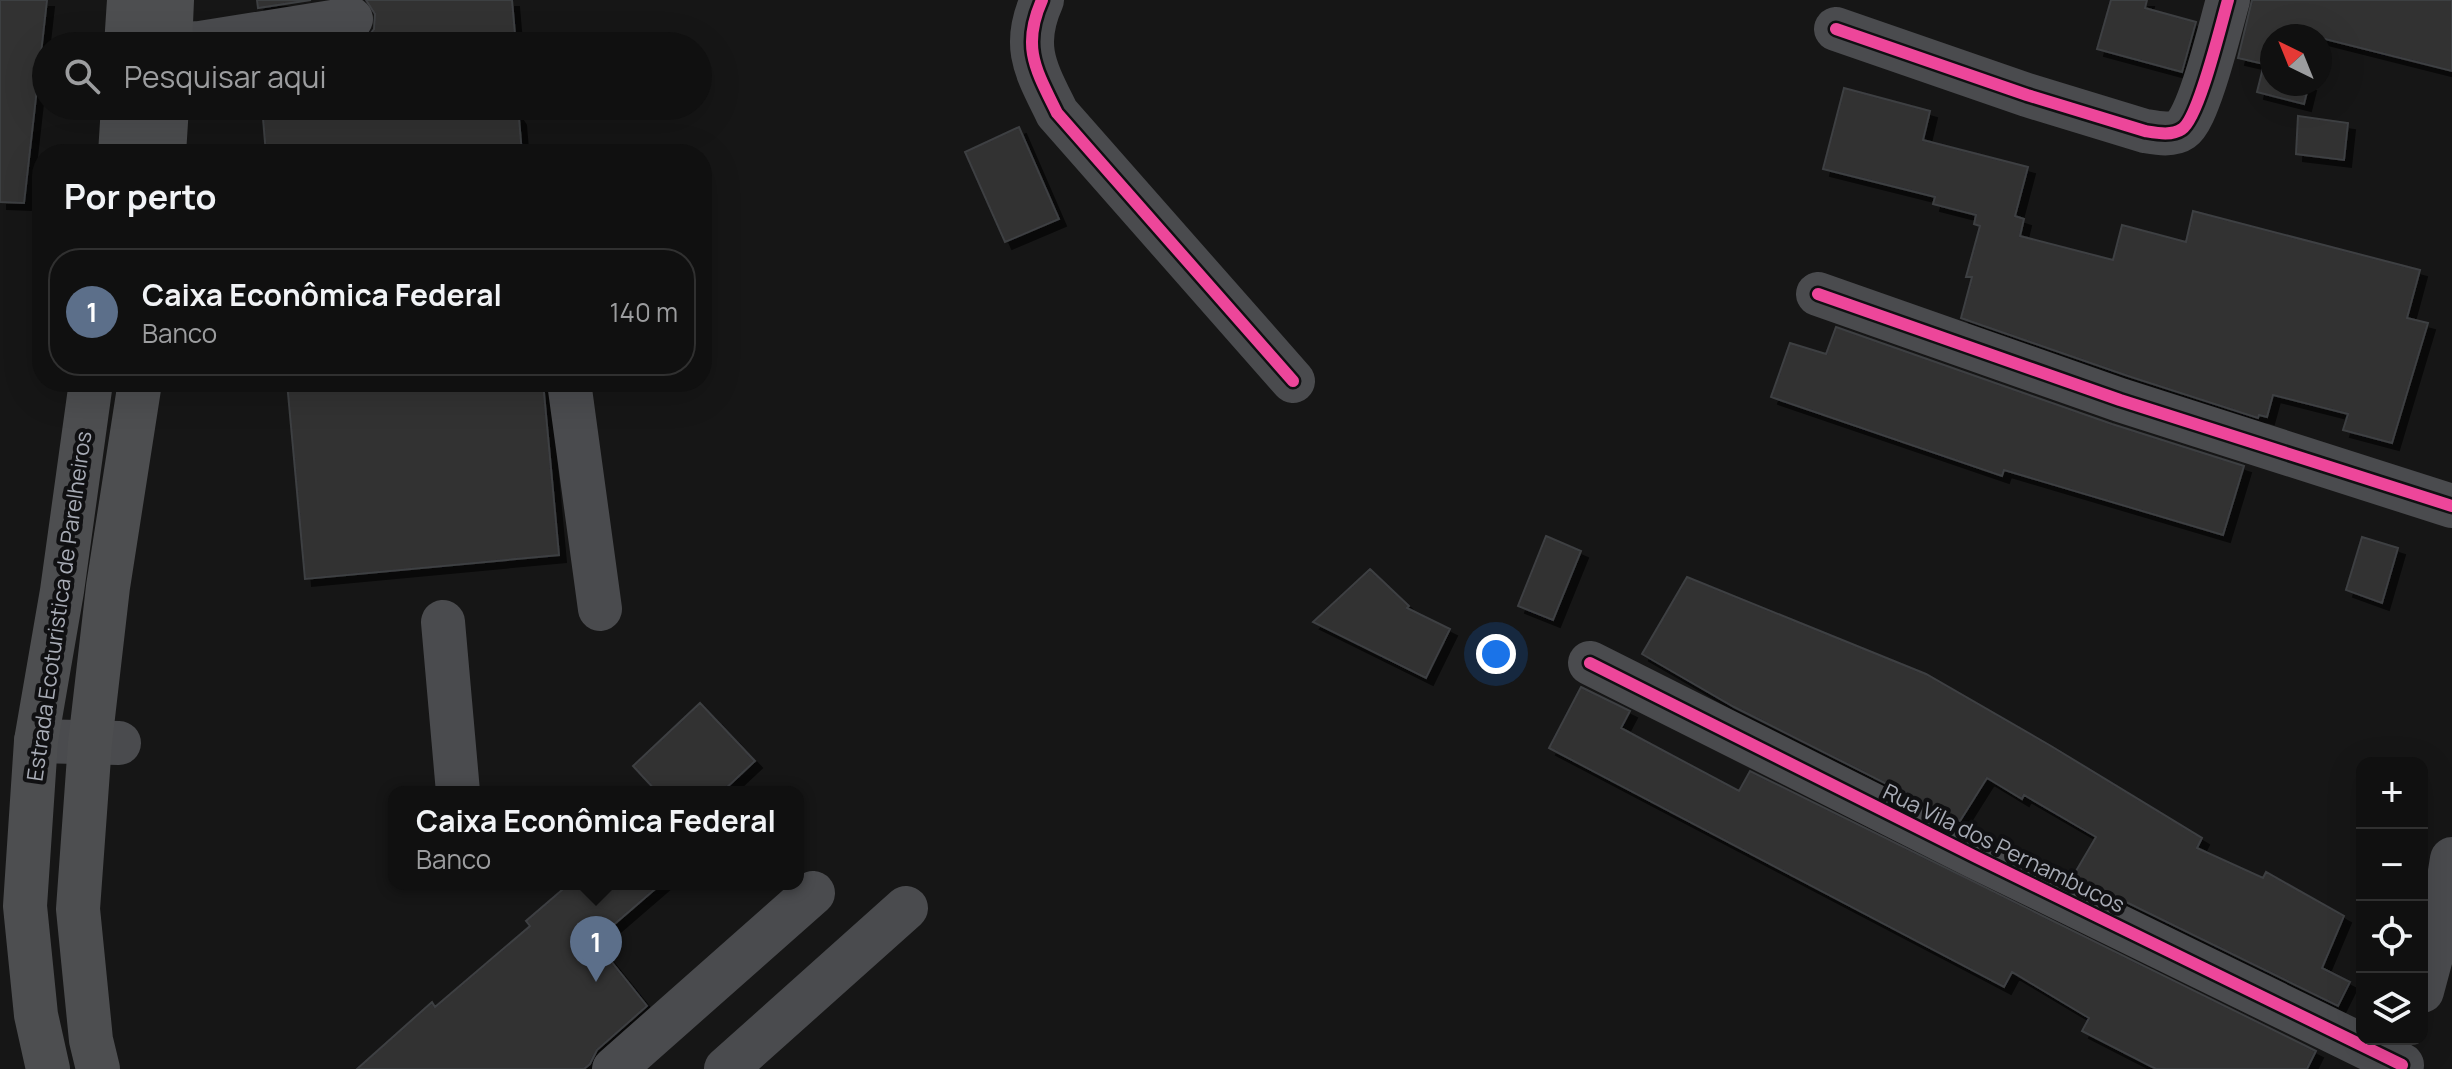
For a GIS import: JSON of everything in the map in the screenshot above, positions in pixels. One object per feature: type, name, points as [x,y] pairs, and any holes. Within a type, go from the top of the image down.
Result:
[{"type":"main road","points":[[127,32],[129,0]]},
{"type":"main road","points":[[171,32],[172,0]]},
{"type":"main road","points":[[121,144],[122,120]]},
{"type":"main road","points":[[165,144],[166,120]]},
{"type":"main road","name":"Estrada Ecoturistica de Parelheiros","points":[[48,1069],[36,1015],[25,906],[36,741],[62,591],[90,392]]},
{"type":"main road","points":[[98,1069],[91,1040],[78,909],[104,743],[108,587],[138,392]]},
{"type":"street","points":[[1042,0],[1032,21],[1033,63],[1057,113],[1293,381]]},
{"type":"street","points":[[1836,29],[2027,95],[2145,131],[2165,134],[2182,130],[2194,114],[2228,0]]},
{"type":"street","points":[[269,32],[351,19]]},
{"type":"street","points":[[1818,294],[2120,400],[2452,506]]},
{"type":"street","points":[[570,392],[600,609]]},
{"type":"street","points":[[443,622],[457,786]]},
{"type":"street","name":"Rua Vila dos Pernambucos","points":[[1590,663],[1976,857],[2404,1058]]},
{"type":"street","points":[[36,741],[104,743]]},
{"type":"street","points":[[2428,973],[2448,910],[2452,859]]},
{"type":"street","points":[[614,1069],[813,893]]},
{"type":"street","points":[[726,1069],[906,908]]},
{"type":"building","points":[[0,0],[47,0],[43,32],[32,32],[33,120],[24,203],[0,202]]},
{"type":"building","points":[[257,0],[311,0],[258,8]]},
{"type":"building","points":[[366,0],[512,0],[515,32],[372,32],[375,14]]},
{"type":"building","points":[[2111,0],[2147,0],[2145,8],[2196,22],[2182,72],[2097,49]]},
{"type":"building","points":[[2252,0],[2452,0],[2452,71],[2332,41],[2332,24],[2260,24],[2260,63],[2238,58]]},
{"type":"building","points":[[1844,88],[1930,111],[1923,140],[2028,167],[2015,216],[2024,219],[2020,236],[2113,260],[2122,225],[2186,242],[2193,211],[2420,270],[2407,318],[2428,323],[2392,443],[2343,430],[2348,414],[2273,395],[2267,417],[2259,415],[2258,418],[1961,318],[1972,277],[1966,277],[1980,226],[1974,224],[1976,215],[1933,204],[1935,197],[1823,169]]},
{"type":"building","points":[[2273,96],[2306,96],[2304,104]]},
{"type":"building","points":[[2298,116],[2348,123],[2344,160],[2296,154]]},
{"type":"building","points":[[263,120],[519,120],[521,144],[265,144]]},
{"type":"building","points":[[1019,127],[1059,219],[1005,242],[965,152]]},
{"type":"building","points":[[1836,327],[2112,424],[2244,466],[2223,535],[2004,470],[2002,476],[1771,397],[1790,343],[1826,354]]},
{"type":"building","points":[[288,392],[544,392],[559,555],[305,579]]},
{"type":"building","points":[[1546,536],[1581,551],[1553,620],[1518,606]]},
{"type":"building","points":[[2362,537],[2398,548],[2382,603],[2346,590]]},
{"type":"building","points":[[1370,569],[1409,606],[1407,608],[1450,629],[1426,678],[1313,622]]},
{"type":"building","points":[[1687,577],[1926,674],[2202,838],[2197,848],[2263,878],[2266,872],[2344,916],[2322,968],[2350,982],[2338,1006],[2073,876],[2096,837],[2024,795],[2022,799],[1987,778],[1960,821],[1734,707],[1642,654]]},
{"type":"building","points":[[1581,687],[1630,711],[1621,728],[1739,791],[1750,771],[2316,1051],[2307,1069],[2156,1069],[2082,1031],[2089,1018],[2012,972],[2004,987],[1549,748]]},
{"type":"building","points":[[700,703],[755,761],[728,786],[651,786],[633,766]]},
{"type":"building","points":[[562,890],[654,890],[595,941],[647,1006],[597,1050],[590,1064],[584,1069],[357,1069],[432,1002],[435,1007],[530,926],[526,921]]},
{"type":"cycle path","points":[[1042,0],[1032,45],[1037,71],[1057,113],[1293,381]]},
{"type":"cycle path","points":[[1836,29],[2027,95],[2145,131],[2169,133],[2182,129],[2195,108],[2228,0]]},
{"type":"cycle path","points":[[1818,294],[2120,400],[2452,506]]},
{"type":"cycle path","points":[[1590,663],[1976,857],[2402,1065]]},
{"type":"place","name":"Caixa Econômica Federal","points":[[596,982]]}]
